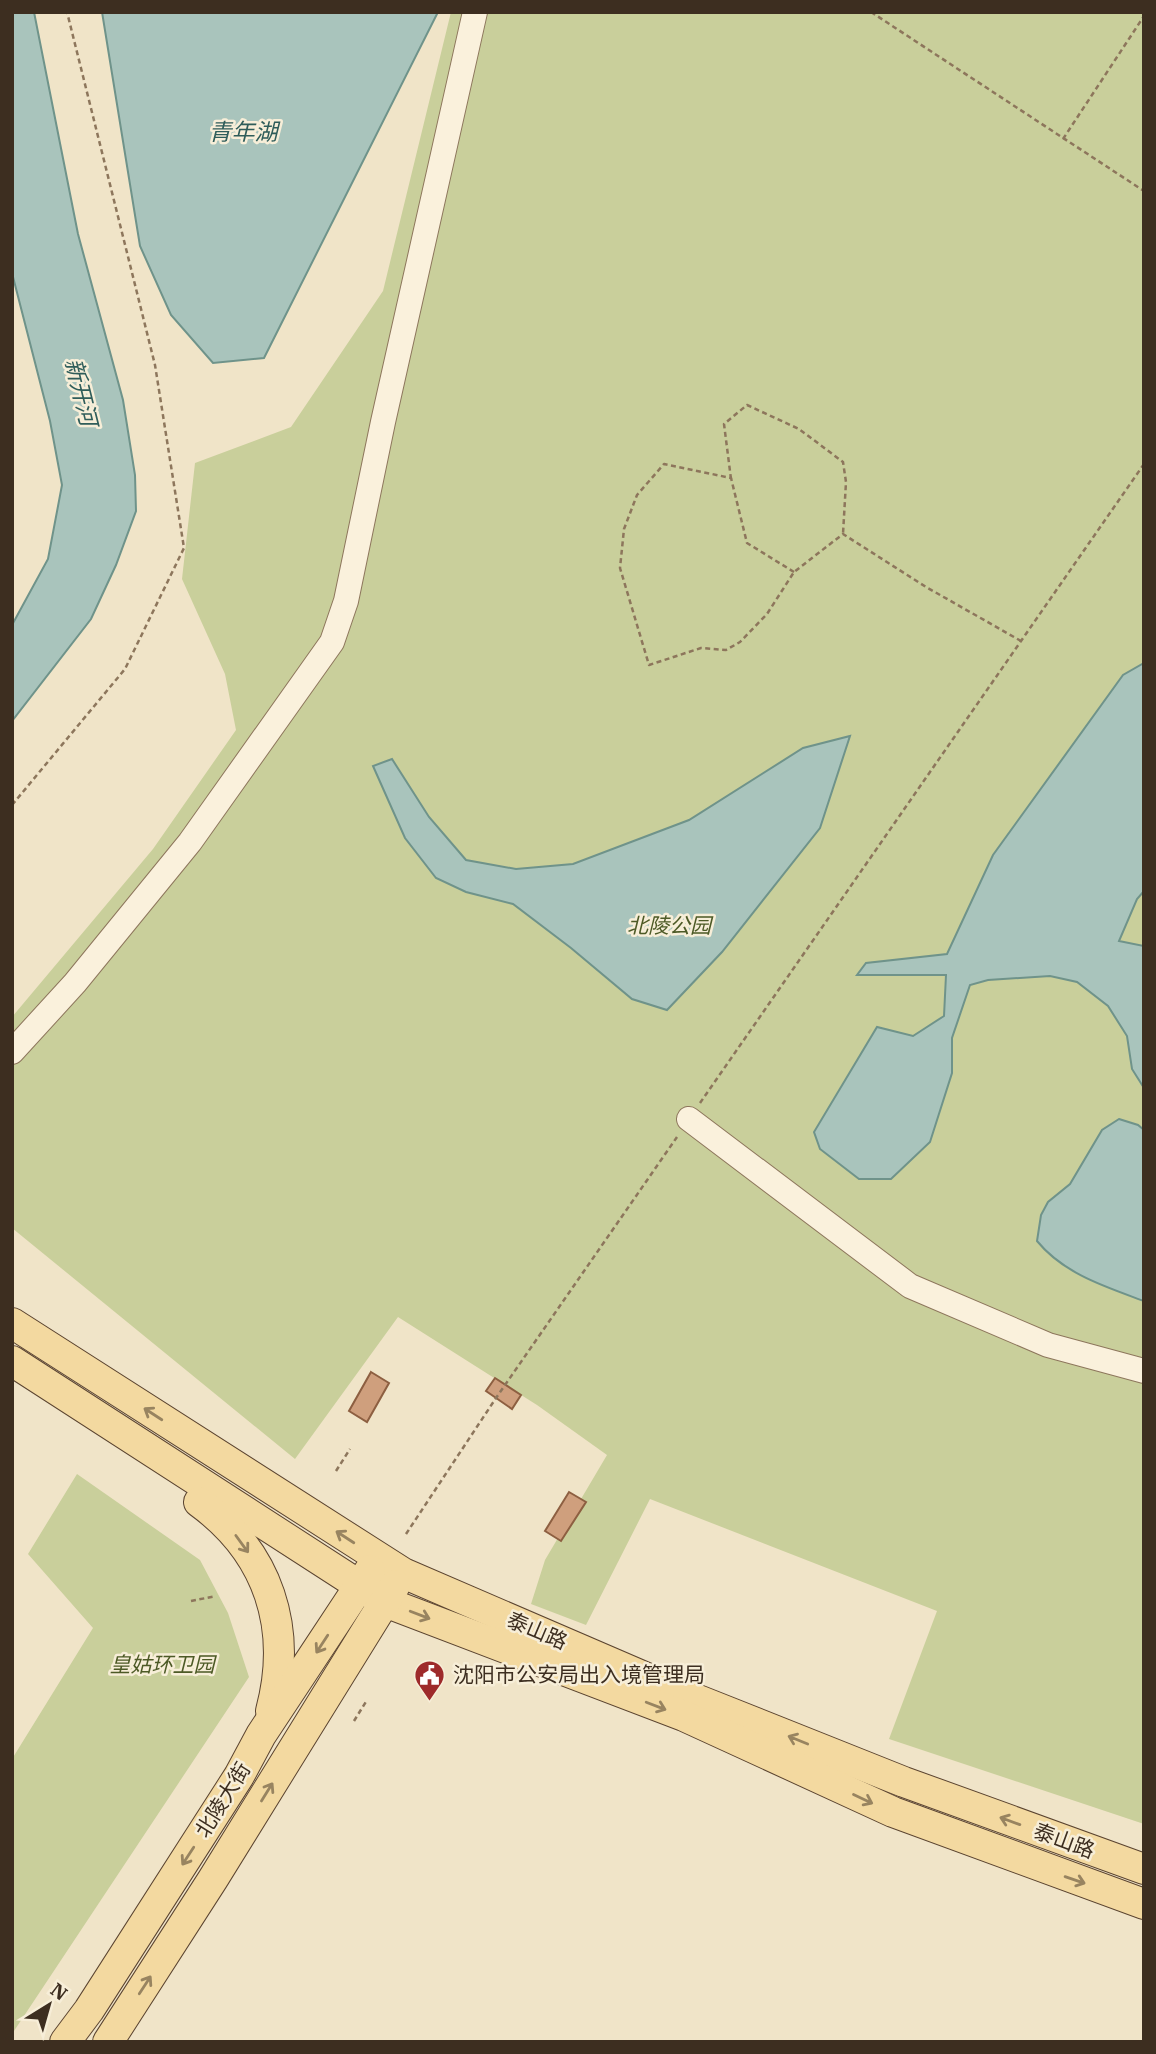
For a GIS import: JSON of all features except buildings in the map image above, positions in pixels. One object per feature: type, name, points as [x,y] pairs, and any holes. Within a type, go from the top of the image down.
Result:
[{"type":"main road","name":"泰山路","points":[[12,1323],[403,1573],[693,1698],[904,1782],[1144,1869]]},
{"type":"main road","name":"泰山路","points":[[15,1363],[385,1602],[684,1716],[893,1812],[1144,1904]]},
{"type":"main road","points":[[15,1363],[86,1430],[220,1517],[253,1559],[265,1580],[276,1612],[279,1645],[277,1686],[261,1735]]},
{"type":"main road","name":"北陵大街","points":[[65,2042],[89,2010],[239,1776],[261,1735],[377,1558]]},
{"type":"main road","name":"北陵大街","points":[[108,2042],[403,1573]]},
{"type":"street","points":[[12,1052],[75,982],[190,842],[331,642],[346,601],[386,408],[475,12]]},
{"type":"street","points":[[689,1119],[910,1286],[1048,1345],[1144,1371]]},
{"type":"path","points":[[12,805],[125,669],[184,548],[155,365],[67,12]]},
{"type":"path","points":[[870,12],[1144,191]]},
{"type":"path","points":[[1063,139],[1144,16]]},
{"type":"path","points":[[732,482],[731,478],[664,464],[637,495],[624,529],[620,568],[649,664],[701,648],[726,650],[740,642],[767,614],[794,572],[843,534],[846,482],[842,462],[799,429],[747,405],[724,424],[732,482],[747,543],[794,572]]},
{"type":"path","points":[[407,1534],[496,1398],[1144,464]]},
{"type":"path","points":[[843,534],[926,587],[1021,641]]},
{"type":"path","points":[[335,1471],[350,1449]]},
{"type":"path","points":[[191,1601],[216,1596]]},
{"type":"path","points":[[354,1721],[367,1700]]},
{"type":"green space","name":"北陵公园","points":[[451,12],[1144,12],[1144,1824],[889,1739],[937,1611],[650,1499],[586,1625],[531,1604],[545,1560],[607,1455],[537,1405],[398,1317],[295,1459],[12,1228],[12,1017],[153,849],[236,730],[225,674],[182,579],[195,463],[291,427],[383,291]]},
{"type":"green space","name":"皇姑环卫园","points":[[77,1474],[200,1560],[228,1613],[249,1677],[12,2034],[12,1759],[93,1628],[28,1554]]},
{"type":"water","name":"新开河","points":[[12,12],[34,12],[78,234],[123,400],[135,475],[136,511],[116,565],[91,619],[12,721],[12,625],[48,559],[62,485],[50,421],[12,273]]},
{"type":"water","name":"青年湖","points":[[102,12],[438,12],[264,358],[213,363],[171,315],[140,246]]},
{"type":"water","points":[[1144,663],[1144,891],[1137,899],[1119,941],[1144,946],[1144,1088],[1132,1069],[1127,1036],[1108,1006],[1077,982],[1050,976],[988,980],[970,985],[952,1038],[952,1073],[930,1142],[891,1179],[859,1179],[820,1149],[814,1132],[877,1027],[913,1036],[944,1016],[946,975],[857,975],[866,963],[947,954],[993,855],[1123,675]]},
{"type":"water","points":[[850,736],[820,828],[722,952],[667,1010],[632,999],[513,904],[466,892],[436,878],[405,838],[373,766],[392,759],[429,817],[466,860],[516,869],[573,864],[689,820],[803,748]]},
{"type":"water","points":[[1119,1119],[1138,1125],[1144,1130],[1144,1301],[1073,1271],[1037,1241],[1041,1215],[1048,1202],[1070,1184],[1102,1130]]},
{"type":"place","name":"沈阳市公安局出入境管理局","points":[[430,1702]]}]
